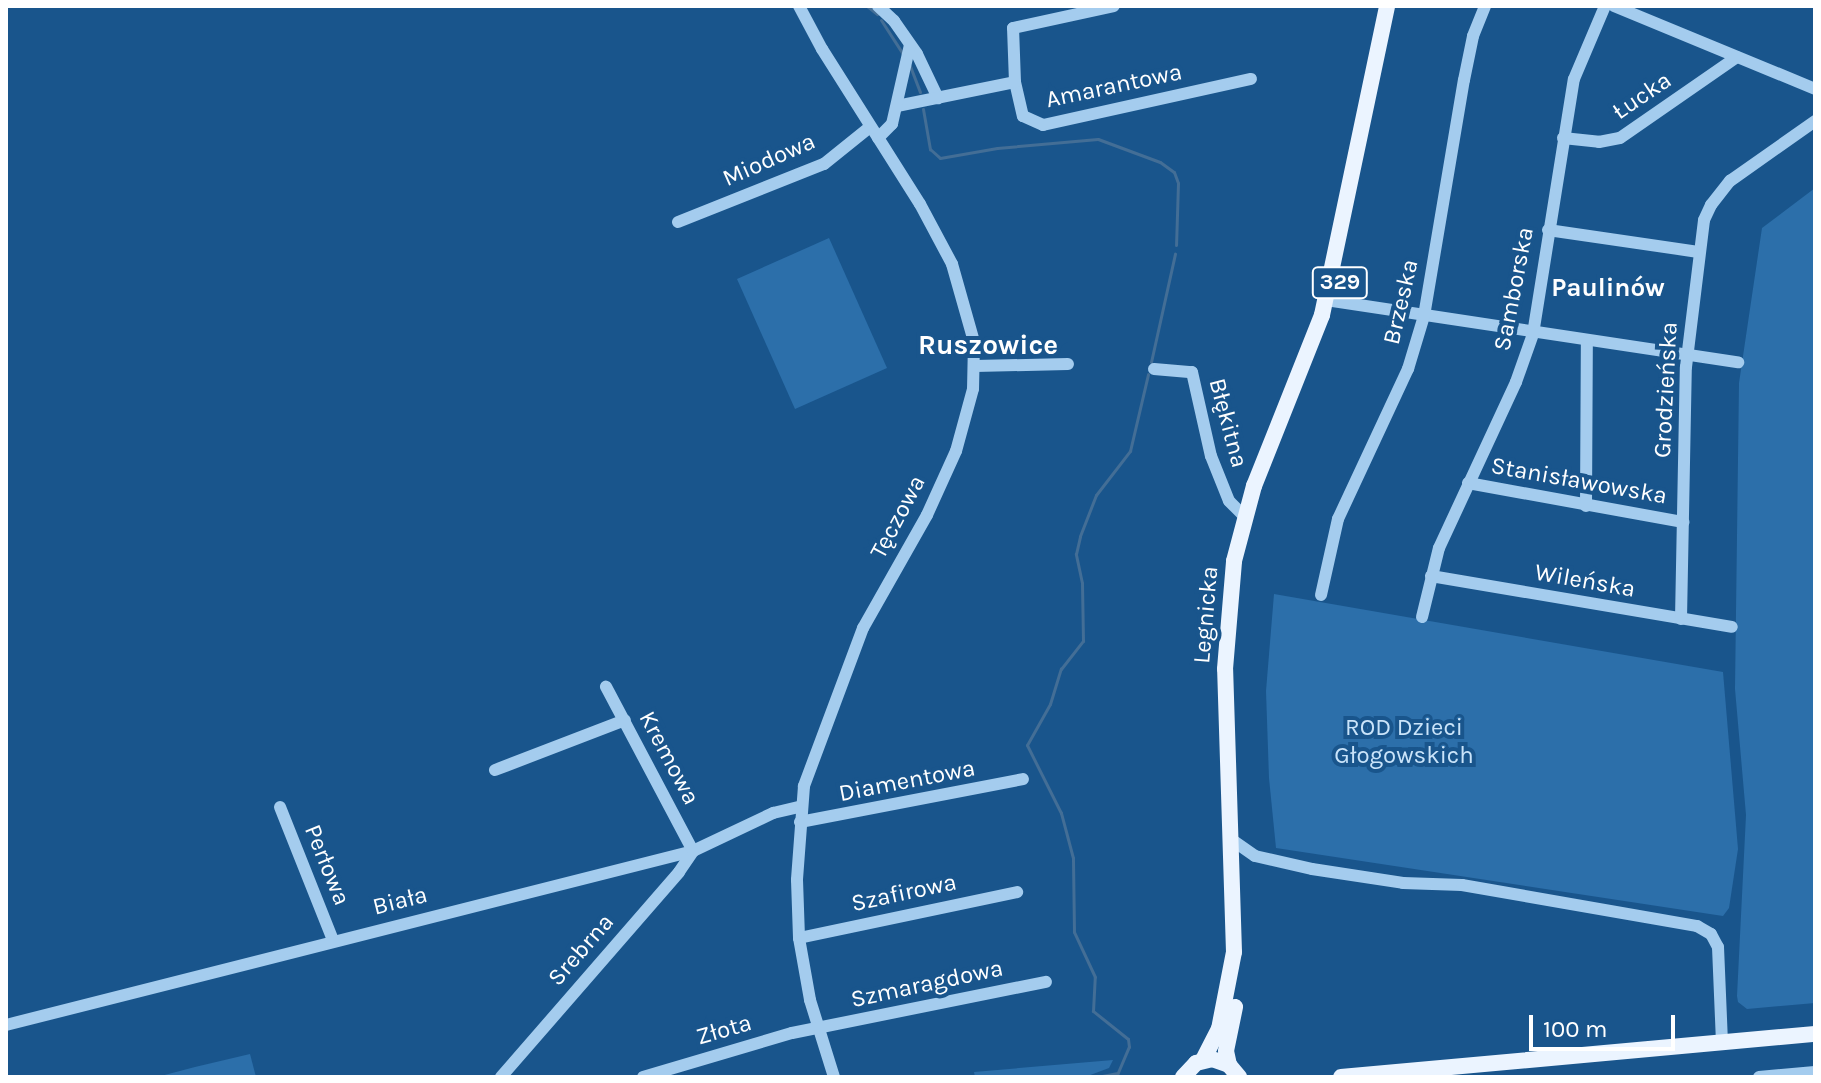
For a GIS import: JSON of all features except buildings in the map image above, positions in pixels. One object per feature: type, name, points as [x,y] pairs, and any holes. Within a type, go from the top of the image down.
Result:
[{"type":"main road","name":"Legnicka","points":[[1203,1060],[1216,1039],[1232,974],[1234,835],[1225,633],[1234,561],[1244,516],[1284,414],[1320,353],[1387,6]]},
{"type":"main road","name":"Legnicka","points":[[1234,835],[1240,866],[1243,956],[1227,1047],[1238,1073]]},
{"type":"main road","points":[[1341,1077],[1815,1034]]},
{"type":"main road","points":[[1183,1077],[1203,1060],[1238,1073]]},
{"type":"street","name":"Tęczowa","points":[[799,6],[870,127],[920,204],[955,272],[972,325],[975,366],[969,408],[956,451],[927,515],[863,628],[810,768],[800,807],[799,938],[818,1029],[834,1077]]},
{"type":"street","points":[[878,6],[894,21],[910,45],[938,98]]},
{"type":"street","points":[[897,106],[1015,82],[1013,28],[1114,6]]},
{"type":"street","name":"Brzeska","points":[[1321,595],[1338,519],[1408,369],[1424,316],[1464,80],[1473,36],[1485,6]]},
{"type":"street","name":"Samborska","points":[[1422,617],[1439,548],[1516,382],[1533,334],[1563,138],[1577,71],[1605,6]]},
{"type":"street","points":[[1614,6],[1815,89]]},
{"type":"street","points":[[878,138],[892,124],[910,45]]},
{"type":"street","name":"Łucka","points":[[1563,138],[1599,142],[1620,138],[1737,57]]},
{"type":"street","name":"Amarantowa","points":[[1015,82],[1023,116],[1043,125],[1251,79]]},
{"type":"street","name":"Grodzieńska","points":[[1681,619],[1687,355],[1704,220],[1730,181],[1815,121]]},
{"type":"street","name":"Miodowa","points":[[678,222],[824,164],[870,127]]},
{"type":"street","points":[[1548,230],[1698,252]]},
{"type":"street","points":[[1331,301],[1533,334],[1738,362]]},
{"type":"street","points":[[1586,506],[1587,341]]},
{"type":"street","points":[[975,366],[1068,364]]},
{"type":"street","name":"Błękitna","points":[[1154,369],[1192,372],[1211,456],[1229,501],[1244,516]]},
{"type":"street","name":"Stanisławowska","points":[[1468,483],[1683,522]]},
{"type":"street","name":"Wileńska","points":[[1431,576],[1732,627]]},
{"type":"street","name":"Kremowa","points":[[606,687],[693,851]]},
{"type":"street","points":[[495,770],[625,720]]},
{"type":"street","name":"Diamentowa","points":[[800,822],[1023,779]]},
{"type":"street","name":"Perłowa","points":[[280,807],[333,940]]},
{"type":"street","name":"Biała","points":[[6,1025],[693,851],[773,813],[800,807]]},
{"type":"street","points":[[1234,835],[1255,856],[1329,872],[1403,883],[1462,885],[1697,926],[1711,934],[1718,947],[1722,1043]]},
{"type":"street","name":"Srebrna","points":[[501,1077],[693,851]]},
{"type":"street","points":[[1232,882],[1240,866],[1255,856]]},
{"type":"street","name":"Szafirowa","points":[[799,938],[1017,892]]},
{"type":"street","name":"Szmaragdowa","points":[[818,1029],[1046,982]]},
{"type":"street","name":"Złota","points":[[643,1077],[818,1029]]},
{"type":"street","points":[[1759,1077],[1815,1072]]},
{"type":"green space","points":[[1815,188],[1815,1003],[1747,1009],[1738,1002],[1737,996],[1746,815],[1735,689],[1739,383],[1762,228]]},
{"type":"green space","points":[[829,238],[887,368],[795,409],[737,279]]},
{"type":"green space","name":"ROD Dzieci Głogowskich","points":[[1274,594],[1723,672],[1738,849],[1729,908],[1723,916],[1276,848],[1269,778],[1266,691]]},
{"type":"green space","points":[[250,1054],[256,1077],[157,1077],[195,1067]]},
{"type":"green space","points":[[1113,1060],[1109,1068],[1085,1077],[975,1077],[974,1072]]},
{"type":"waterway","points":[[867,6],[877,14]]},
{"type":"waterway","points":[[881,20],[903,54]]},
{"type":"waterway","points":[[910,66],[920,92]]},
{"type":"waterway","points":[[923,109],[930,149],[940,158],[997,148],[1098,139],[1160,162],[1174,172],[1178,183],[1176,245]]},
{"type":"waterway","points":[[1151,362],[1175,254]]},
{"type":"waterway","points":[[1116,1077],[1129,1047],[1128,1039],[1093,1011],[1095,977],[1074,932],[1073,858],[1061,813],[1027,745],[1050,704],[1061,669],[1083,641],[1082,583],[1076,554],[1080,536],[1096,495],[1130,451],[1148,374]]},
{"type":"waterway","points":[[1097,1077],[1118,1073]]},
{"type":"district","name":"Paulinów","points":[[1608,288]]},
{"type":"district","name":"Ruszowice","points":[[988,345]]}]
